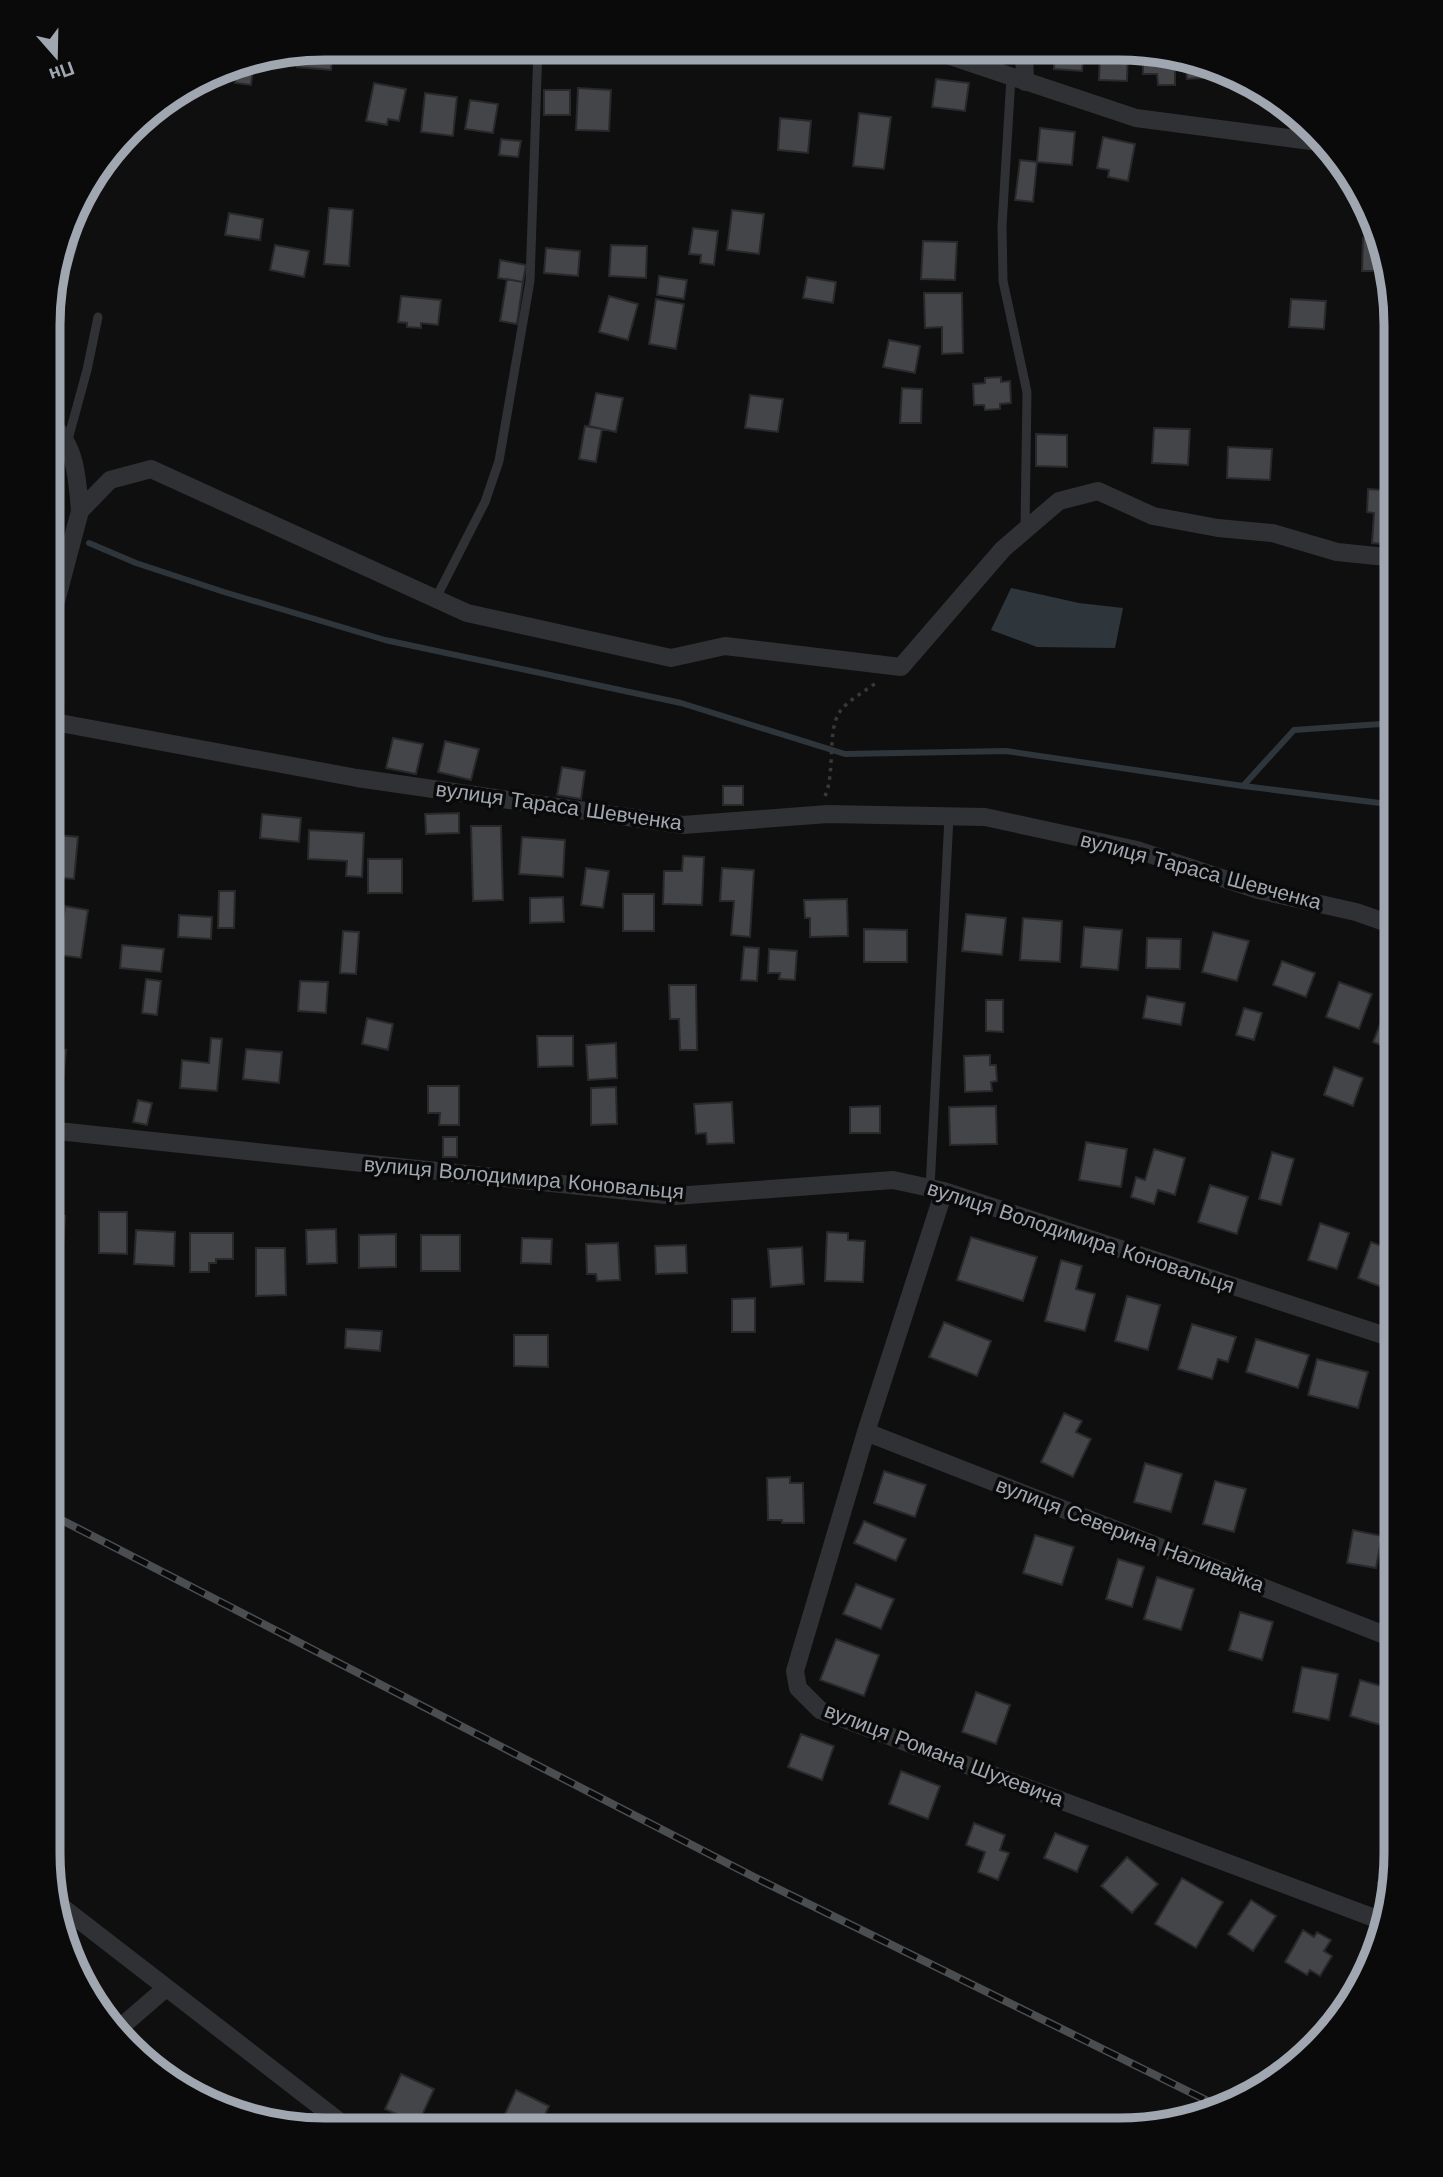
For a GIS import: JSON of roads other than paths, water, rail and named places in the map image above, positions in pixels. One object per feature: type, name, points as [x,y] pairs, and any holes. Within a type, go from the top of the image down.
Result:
[{"type":"street","points":[[961,60],[1136,118],[1310,141]]},
{"type":"street","points":[[1018,80],[1022,60]]},
{"type":"street","points":[[60,435],[67,443],[76,465],[80,511],[60,586]]},
{"type":"street","points":[[80,511],[110,480],[151,469],[467,613],[671,658],[725,646],[901,667],[1003,549],[1059,501],[1098,491],[1153,516],[1218,528],[1272,533],[1337,552],[1384,557]]},
{"type":"street","name":"вулиця Тараса Шевченка","points":[[60,723],[357,778],[683,825],[828,814],[985,817],[1137,850],[1258,890],[1356,912],[1384,922]]},
{"type":"street","name":"вулиця Володимира Коновальця","points":[[60,1131],[675,1196],[893,1180],[937,1190],[1384,1335]]},
{"type":"street","name":"вулиця Романа Шухевича","points":[[937,1190],[795,1671],[798,1688],[820,1710],[1375,1918]]},
{"type":"street","name":"вулиця Северина Наливайка","points":[[866,1432],[1384,1635]]},
{"type":"street","points":[[67,1910],[336,2118]]},
{"type":"street","points":[[123,2025],[166,1988]]},
{"type":"lane","points":[[436,598],[485,502],[499,461],[530,281],[538,60]]},
{"type":"lane","points":[[1018,80],[1002,226],[1003,281],[1027,392],[1025,530]]},
{"type":"lane","points":[[65,272],[73,242]]},
{"type":"lane","points":[[67,443],[88,370],[98,317]]},
{"type":"lane","points":[[937,1190],[948,817]]},
{"type":"waterway","points":[[89,543],[136,563],[224,592],[385,640],[681,703],[845,754],[1006,751],[1243,786],[1294,730],[1384,724]]},
{"type":"waterway","points":[[1243,786],[1384,804]]},
{"type":"railway","points":[[60,1519],[754,1877],[1208,2101]]}]
